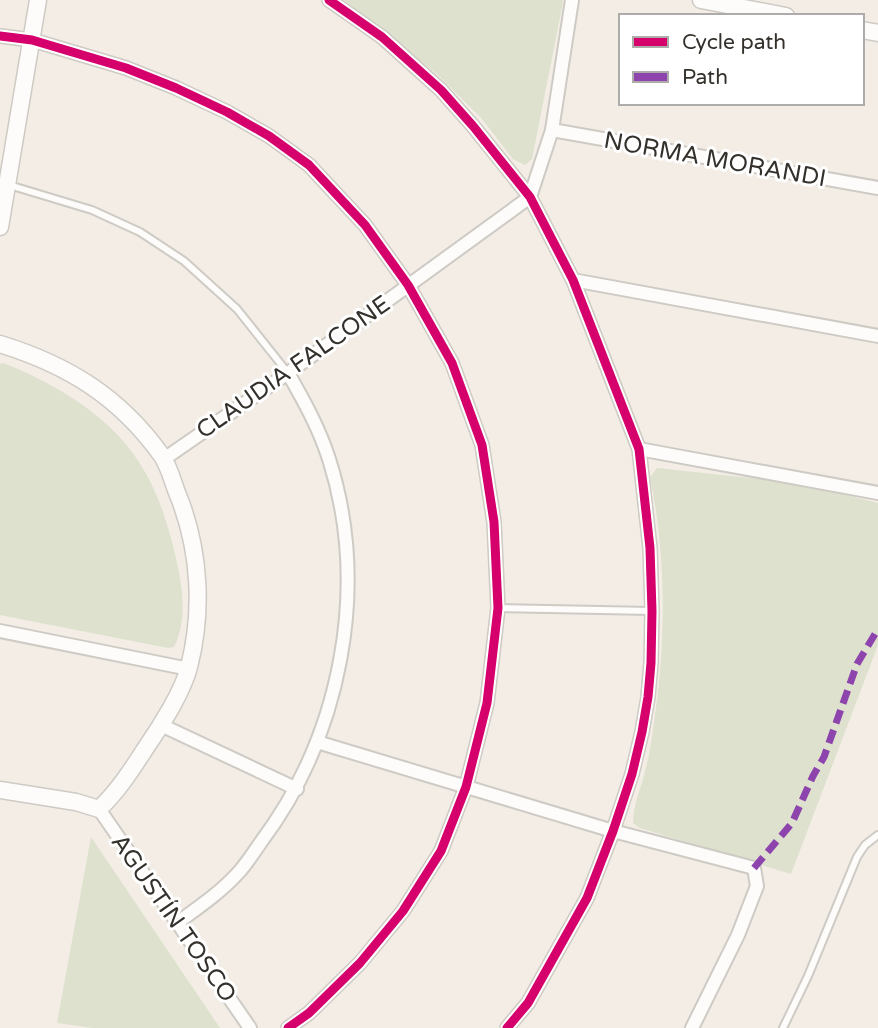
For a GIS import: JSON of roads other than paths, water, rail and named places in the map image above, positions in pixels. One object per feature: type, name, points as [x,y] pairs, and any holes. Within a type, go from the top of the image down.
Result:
[{"type":"street","points":[[0,227],[4,184],[38,0]]},
{"type":"street","points":[[329,0],[382,37],[441,90],[530,197],[573,280],[639,449],[650,548],[652,611],[648,697],[632,774],[587,898],[528,1003],[507,1028]]},
{"type":"street","points":[[530,197],[552,130],[572,0]]},
{"type":"street","points":[[701,0],[775,14]]},
{"type":"street","points":[[0,36],[32,40],[126,68],[164,83],[228,112],[269,136],[309,165],[365,225],[408,285],[452,363],[482,445],[494,522],[498,608],[487,703],[466,787],[441,851],[403,911],[360,963],[309,1013],[288,1028]]},
{"type":"street","name":"NORMA MORANDI","points":[[552,130],[878,188]]},
{"type":"street","name":"CLAUDIA FALCONE","points":[[164,459],[288,373],[530,197]]},
{"type":"street","points":[[573,280],[878,336]]},
{"type":"street","points":[[0,344],[37,355],[78,376],[114,402],[164,459],[186,517],[196,559],[198,618],[189,669],[161,725],[120,788],[99,809],[76,802],[0,790]]},
{"type":"street","points":[[177,923],[239,872],[297,789],[317,742],[337,681],[346,620],[347,549],[338,492],[316,424],[288,373]]},
{"type":"street","points":[[639,449],[878,493]]},
{"type":"street","points":[[0,631],[189,669]]},
{"type":"street","points":[[161,725],[297,789]]},
{"type":"street","points":[[317,742],[613,831],[754,868],[757,886],[753,898],[728,957],[692,1028]]},
{"type":"street","name":"AGUSTÍN TOSCO","points":[[99,809],[250,1028]]},
{"type":"lane","points":[[4,184],[92,210],[141,232],[184,261],[237,309],[288,373]]},
{"type":"lane","points":[[498,608],[652,611]]},
{"type":"lane","points":[[783,1028],[808,976],[857,857],[865,845],[878,835]]}]
